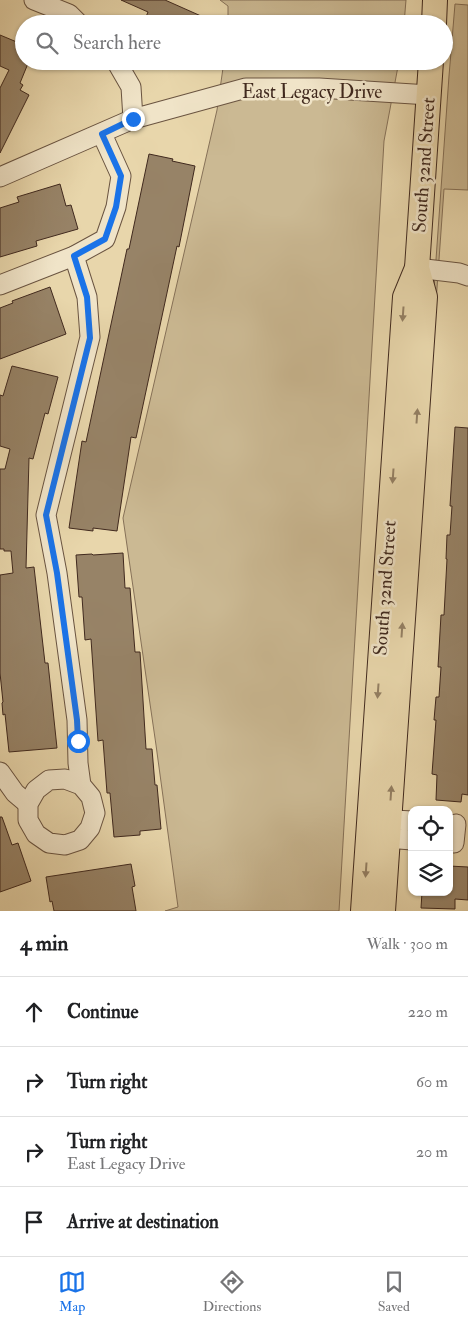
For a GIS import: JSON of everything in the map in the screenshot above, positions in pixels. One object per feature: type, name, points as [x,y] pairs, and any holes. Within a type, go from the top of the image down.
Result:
[{"type":"main road","points":[[434,15],[435,0]]},
{"type":"main road","name":"South 32nd Street","points":[[383,911],[385,827],[425,297],[418,268],[430,70]]},
{"type":"main road","name":"South 32nd Street","points":[[362,911],[385,827]]},
{"type":"street","points":[[34,0],[70,15]]},
{"type":"street","points":[[121,70],[131,87],[133,119]]},
{"type":"street","name":"East Legacy Drive","points":[[0,177],[133,119],[246,88],[319,88],[429,95]]},
{"type":"street","points":[[0,285],[74,256],[105,239],[116,207],[121,176],[102,134]]},
{"type":"street","points":[[74,256],[87,297],[90,338],[46,515],[57,573],[77,720],[78,763],[81,785]]},
{"type":"street","points":[[418,268],[464,274]]},
{"type":"street","points":[[0,772],[15,793],[28,804]]},
{"type":"street","points":[[65,779],[81,785],[91,797],[95,813],[90,828],[80,840],[65,846],[49,843],[36,834],[28,820],[28,804],[36,790],[49,780],[65,779]]},
{"type":"street","points":[[457,843],[458,824]]},
{"type":"street","points":[[385,827],[408,838]]},
{"type":"shaded area","points":[[220,0],[406,0],[405,15],[228,15],[228,6]]},
{"type":"shaded area","points":[[455,4],[468,5],[468,190],[444,189],[393,911],[398,796],[449,76],[450,70],[453,70]]},
{"type":"shaded area","points":[[223,70],[397,70],[384,141],[339,911],[165,911],[178,907],[123,518],[217,110]]},
{"type":"building","points":[[121,0],[165,0],[199,15],[147,15],[148,12]]},
{"type":"building","points":[[0,35],[15,41],[15,70],[25,70],[20,83],[23,85],[20,90],[29,95],[0,153],[0,88],[9,70],[0,66]]},
{"type":"building","points":[[149,154],[195,166],[179,247],[177,246],[136,438],[131,437],[117,531],[69,528],[82,441],[86,442]]},
{"type":"building","points":[[60,184],[66,206],[71,205],[78,229],[36,241],[37,246],[0,257],[0,208],[19,202],[17,197]]},
{"type":"building","points":[[50,287],[66,334],[0,359],[0,308],[13,303],[12,301]]},
{"type":"building","points":[[12,366],[58,377],[48,414],[45,413],[33,459],[29,458],[26,568],[34,567],[45,663],[48,663],[57,748],[9,752],[5,714],[3,715],[0,673],[0,575],[13,573],[11,551],[0,549],[0,469],[5,469],[10,449],[0,446],[0,395],[3,396]]},
{"type":"building","points":[[455,427],[468,428],[468,795],[462,794],[461,802],[436,800],[437,775],[432,774],[436,720],[434,720],[436,697],[439,697],[441,667],[438,667],[441,615],[444,615],[447,535],[450,535],[452,506],[450,506]]},
{"type":"building","points":[[123,553],[125,588],[130,588],[135,652],[140,652],[146,749],[152,749],[161,829],[140,831],[140,835],[114,837],[110,793],[107,793],[103,740],[98,741],[91,639],[85,640],[82,597],[79,597],[76,555]]},
{"type":"building","points":[[0,817],[2,817],[12,845],[18,843],[31,881],[0,892]]},
{"type":"building","points":[[131,864],[135,886],[132,887],[136,911],[54,911],[52,901],[50,902],[46,877]]},
{"type":"building","points":[[453,866],[468,867],[468,900],[455,899],[455,909],[421,908],[422,896],[453,896]]},
{"type":"route","points":[[78,741],[77,720],[57,573],[46,515],[90,338],[87,297],[74,256],[105,239],[116,207],[121,176],[102,134],[133,119]]}]
